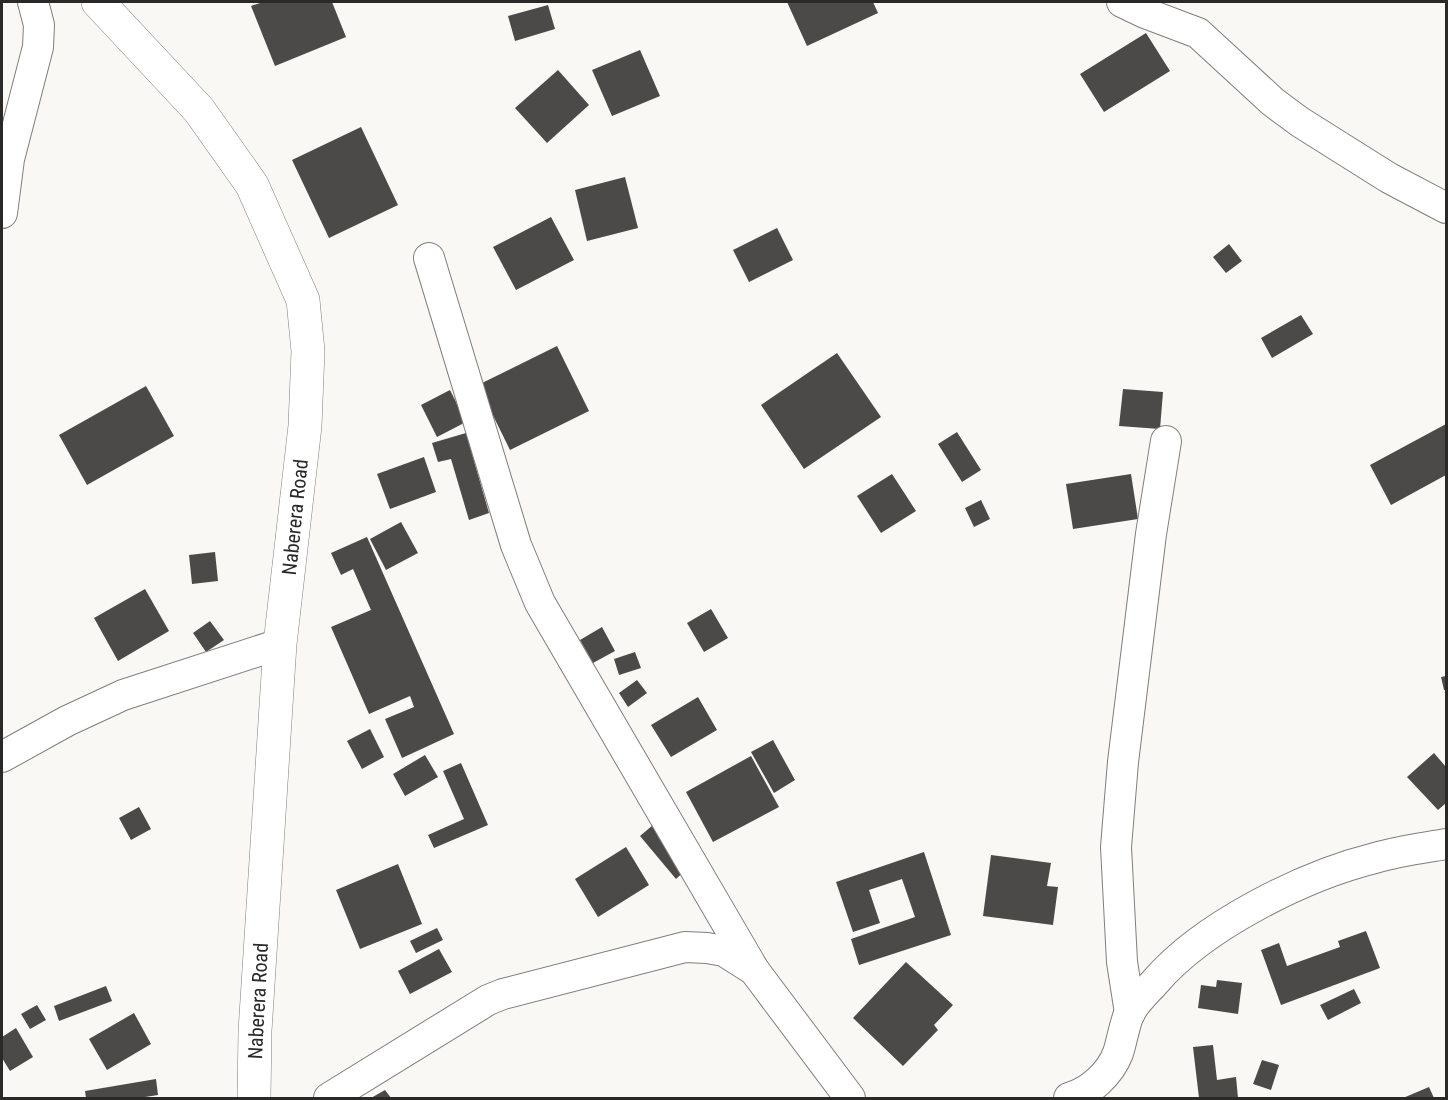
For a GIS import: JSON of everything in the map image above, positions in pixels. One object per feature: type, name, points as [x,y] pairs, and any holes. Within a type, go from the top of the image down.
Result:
[{"type":"street","points":[[2,213],[9,159],[38,47],[39,25],[33,2]]},
{"type":"street","name":"Naberera Road","points":[[98,2],[199,110],[252,185],[303,300],[308,351],[305,426],[280,644],[255,1031],[254,1098]]},
{"type":"street","points":[[1122,2],[1198,33],[1273,102],[1300,122],[1389,178],[1446,208]]},
{"type":"street","points":[[429,258],[516,544],[540,603],[754,970],[850,1098]]},
{"type":"street","points":[[1130,1012],[1122,962],[1116,848],[1123,762],[1151,534],[1166,441]]},
{"type":"street","points":[[2,757],[67,721],[123,695],[280,644]]},
{"type":"street","points":[[1069,1098],[1092,1087],[1106,1074],[1117,1056],[1130,1012],[1156,980],[1206,936],[1276,897],[1340,868],[1375,857],[1446,844]]},
{"type":"street","points":[[329,1098],[458,1017],[503,994],[686,947],[724,951],[737,957],[754,970]]},
{"type":"building","points":[[263,2],[332,2],[346,37],[275,66],[251,6]]},
{"type":"building","points":[[787,2],[873,2],[878,13],[807,46]]},
{"type":"building","points":[[548,5],[555,29],[515,41],[508,16]]},
{"type":"building","points":[[1146,33],[1170,71],[1104,112],[1080,74]]},
{"type":"building","points":[[640,50],[660,96],[612,116],[592,70]]},
{"type":"building","points":[[558,70],[589,105],[547,143],[515,108]]},
{"type":"building","points":[[361,127],[398,205],[329,238],[292,160]]},
{"type":"building","points":[[625,177],[638,228],[587,241],[575,190]]},
{"type":"building","points":[[551,217],[574,260],[516,290],[493,247]]},
{"type":"building","points":[[777,228],[793,260],[749,282],[733,250]]},
{"type":"building","points":[[1229,244],[1242,261],[1226,273],[1213,257]]},
{"type":"building","points":[[1301,315],[1313,334],[1272,358],[1261,338]]},
{"type":"building","points":[[557,346],[589,411],[510,450],[478,385]]},
{"type":"building","points":[[837,353],[881,417],[804,469],[761,405]]},
{"type":"building","points":[[146,386],[174,436],[87,485],[59,435]]},
{"type":"building","points":[[1123,389],[1163,392],[1160,429],[1119,426]]},
{"type":"building","points":[[450,390],[466,422],[437,437],[421,405]]},
{"type":"building","points":[[1446,424],[1446,475],[1391,505],[1370,465]]},
{"type":"building","points":[[957,432],[981,470],[962,482],[938,444]]},
{"type":"building","points":[[466,433],[489,513],[469,520],[451,459],[438,462],[432,443]]},
{"type":"building","points":[[424,457],[436,492],[390,509],[377,474]]},
{"type":"building","points":[[892,474],[916,511],[881,533],[857,496]]},
{"type":"building","points":[[1131,474],[1138,519],[1073,529],[1066,484]]},
{"type":"building","points":[[981,500],[990,519],[974,527],[965,508]]},
{"type":"building","points":[[401,522],[418,553],[386,570],[370,539]]},
{"type":"building","points":[[367,537],[454,734],[402,758],[385,719],[414,707],[410,696],[369,714],[331,627],[371,610],[353,569],[341,575],[331,553]]},
{"type":"building","points":[[215,552],[218,581],[192,584],[189,555]]},
{"type":"building","points":[[145,589],[169,631],[118,661],[94,618]]},
{"type":"building","points":[[711,609],[728,638],[704,652],[687,623]]},
{"type":"building","points":[[210,621],[224,640],[206,652],[193,633]]},
{"type":"building","points":[[602,627],[615,651],[593,663],[580,640]]},
{"type":"building","points":[[635,652],[641,668],[619,675],[614,659]]},
{"type":"building","points":[[1446,676],[1446,690],[1444,690],[1441,677]]},
{"type":"building","points":[[637,680],[647,693],[628,707],[619,693]]},
{"type":"building","points":[[698,697],[717,730],[671,757],[651,725]]},
{"type":"building","points":[[370,729],[384,757],[362,769],[347,741]]},
{"type":"building","points":[[773,740],[795,780],[774,793],[751,752]]},
{"type":"building","points":[[1434,753],[1446,767],[1446,803],[1438,810],[1407,777]]},
{"type":"building","points":[[425,755],[438,777],[405,796],[393,774]]},
{"type":"building","points":[[751,756],[779,807],[713,842],[686,792]]},
{"type":"building","points":[[461,763],[488,825],[434,848],[428,835],[464,819],[443,771]]},
{"type":"building","points":[[139,807],[151,829],[131,840],[119,818]]},
{"type":"building","points":[[653,825],[688,868],[676,879],[640,836]]},
{"type":"building","points":[[626,847],[649,885],[598,917],[575,879]]},
{"type":"building","points":[[924,852],[951,935],[859,965],[851,939],[915,917],[902,879],[869,890],[880,923],[853,932],[836,882]]},
{"type":"building","points":[[991,855],[1051,863],[1047,886],[1058,887],[1053,925],[983,916]]},
{"type":"building","points":[[398,864],[422,924],[360,949],[336,890]]},
{"type":"building","points":[[437,928],[443,940],[416,953],[410,941]]},
{"type":"building","points":[[1366,931],[1380,968],[1281,1005],[1261,950],[1279,943],[1287,966],[1340,947],[1338,941]]},
{"type":"building","points":[[439,949],[452,972],[410,994],[398,971]]},
{"type":"building","points":[[906,962],[953,1005],[934,1025],[938,1030],[903,1066],[853,1018]]},
{"type":"building","points":[[1217,980],[1242,983],[1238,1014],[1198,1008],[1201,985],[1216,987]]},
{"type":"building","points":[[106,986],[112,1001],[59,1021],[54,1006]]},
{"type":"building","points":[[1354,989],[1361,1003],[1328,1020],[1320,1005]]},
{"type":"building","points":[[37,1005],[46,1020],[30,1029],[21,1014]]},
{"type":"building","points":[[134,1013],[151,1044],[107,1070],[89,1039]]},
{"type":"building","points":[[16,1028],[33,1057],[10,1071],[2,1058],[2,1037]]},
{"type":"building","points":[[1213,1045],[1217,1080],[1236,1077],[1238,1098],[1199,1098],[1193,1047]]},
{"type":"building","points":[[1262,1060],[1279,1065],[1271,1090],[1253,1084]]},
{"type":"building","points":[[156,1079],[158,1095],[139,1098],[86,1098],[85,1091]]},
{"type":"building","points":[[1429,1087],[1434,1098],[1403,1098]]},
{"type":"building","points":[[385,1090],[391,1098],[371,1098]]}]
